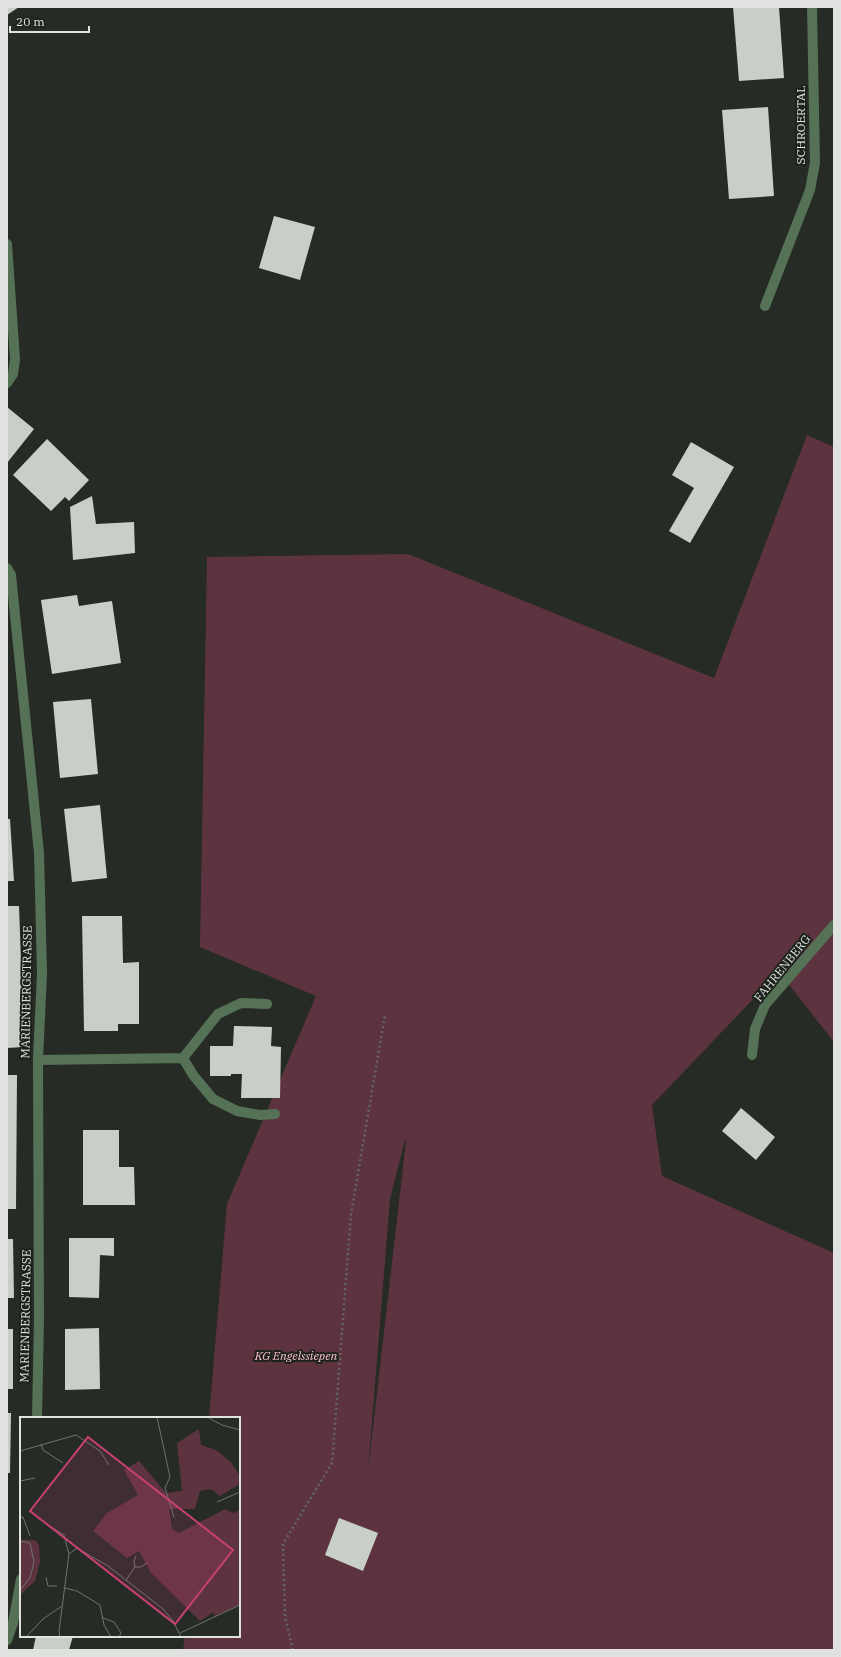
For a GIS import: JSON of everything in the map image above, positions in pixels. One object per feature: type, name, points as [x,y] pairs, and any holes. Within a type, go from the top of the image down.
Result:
[{"type":"street","name":"SCHROERTAL","points":[[765,306],[810,190],[815,163],[812,7]]},
{"type":"street","points":[[7,244],[15,359],[13,374],[7,383]]},
{"type":"street","name":"MARIENBERGSTRASSE","points":[[7,568],[11,575],[39,853],[42,973],[38,1060],[39,1319],[37,1417]]},
{"type":"street","name":"FAHRENBERG","points":[[752,1055],[755,1029],[765,1005],[834,925]]},
{"type":"street","points":[[183,1058],[218,1014],[241,1003],[267,1004]]},
{"type":"street","points":[[38,1060],[183,1058]]},
{"type":"street","points":[[183,1058],[193,1076],[213,1099],[237,1111],[260,1115],[275,1114]]},
{"type":"street","points":[[7,1640],[13,1623],[20,1584]]},
{"type":"path","points":[[293,1650],[285,1617],[283,1544],[332,1464],[351,1214],[385,1015]]},
{"type":"green space","name":"KG Engelssiepen","points":[[807,435],[834,447],[834,1042],[779,972],[652,1105],[662,1176],[834,1253],[834,1650],[183,1650],[185,1637],[240,1637],[240,1417],[209,1417],[227,1204],[316,996],[200,947],[207,557],[408,554],[714,678]],"holes":[[[405,1140],[406,1141],[368,1471],[390,1199]]]},
{"type":"building","points":[[7,7],[19,7],[7,15]]},
{"type":"building","points":[[733,7],[779,7],[784,78],[739,81]]},
{"type":"building","points":[[768,107],[774,196],[729,199],[722,110]]},
{"type":"building","points":[[274,216],[315,227],[300,280],[259,268]]},
{"type":"building","points":[[7,407],[34,429],[7,463]]},
{"type":"building","points":[[47,439],[89,480],[69,501],[65,497],[51,511],[13,475]]},
{"type":"building","points":[[691,442],[734,467],[690,543],[669,531],[694,488],[672,475]]},
{"type":"building","points":[[92,496],[96,524],[134,522],[135,553],[73,560],[70,507]]},
{"type":"building","points":[[77,595],[79,606],[112,601],[121,663],[52,674],[41,600]]},
{"type":"building","points":[[91,699],[98,774],[60,778],[53,702]]},
{"type":"building","points":[[100,805],[107,878],[72,882],[64,809]]},
{"type":"building","points":[[7,819],[10,819],[14,881],[7,881]]},
{"type":"building","points":[[7,906],[19,906],[24,1047],[7,1048]]},
{"type":"building","points":[[82,916],[122,916],[123,963],[139,962],[139,1024],[118,1024],[118,1031],[84,1031]]},
{"type":"building","points":[[234,1026],[272,1027],[271,1046],[281,1047],[280,1098],[241,1098],[242,1074],[231,1074],[231,1076],[210,1076],[210,1046],[233,1046]]},
{"type":"building","points":[[7,1075],[17,1075],[16,1209],[7,1209]]},
{"type":"building","points":[[741,1108],[775,1137],[756,1160],[722,1131]]},
{"type":"building","points":[[83,1130],[119,1130],[119,1167],[134,1167],[135,1205],[83,1205]]},
{"type":"building","points":[[69,1238],[114,1238],[114,1256],[100,1255],[99,1298],[69,1297]]},
{"type":"building","points":[[7,1239],[13,1239],[14,1298],[7,1298]]},
{"type":"building","points":[[99,1328],[100,1389],[65,1390],[65,1329]]},
{"type":"building","points":[[7,1329],[13,1329],[13,1389],[7,1389]]},
{"type":"building","points":[[7,1413],[11,1413],[10,1473],[7,1473]]},
{"type":"building","points":[[339,1518],[378,1533],[363,1571],[325,1555]]},
{"type":"building","points":[[36,1637],[73,1637],[69,1650],[33,1650]]}]
